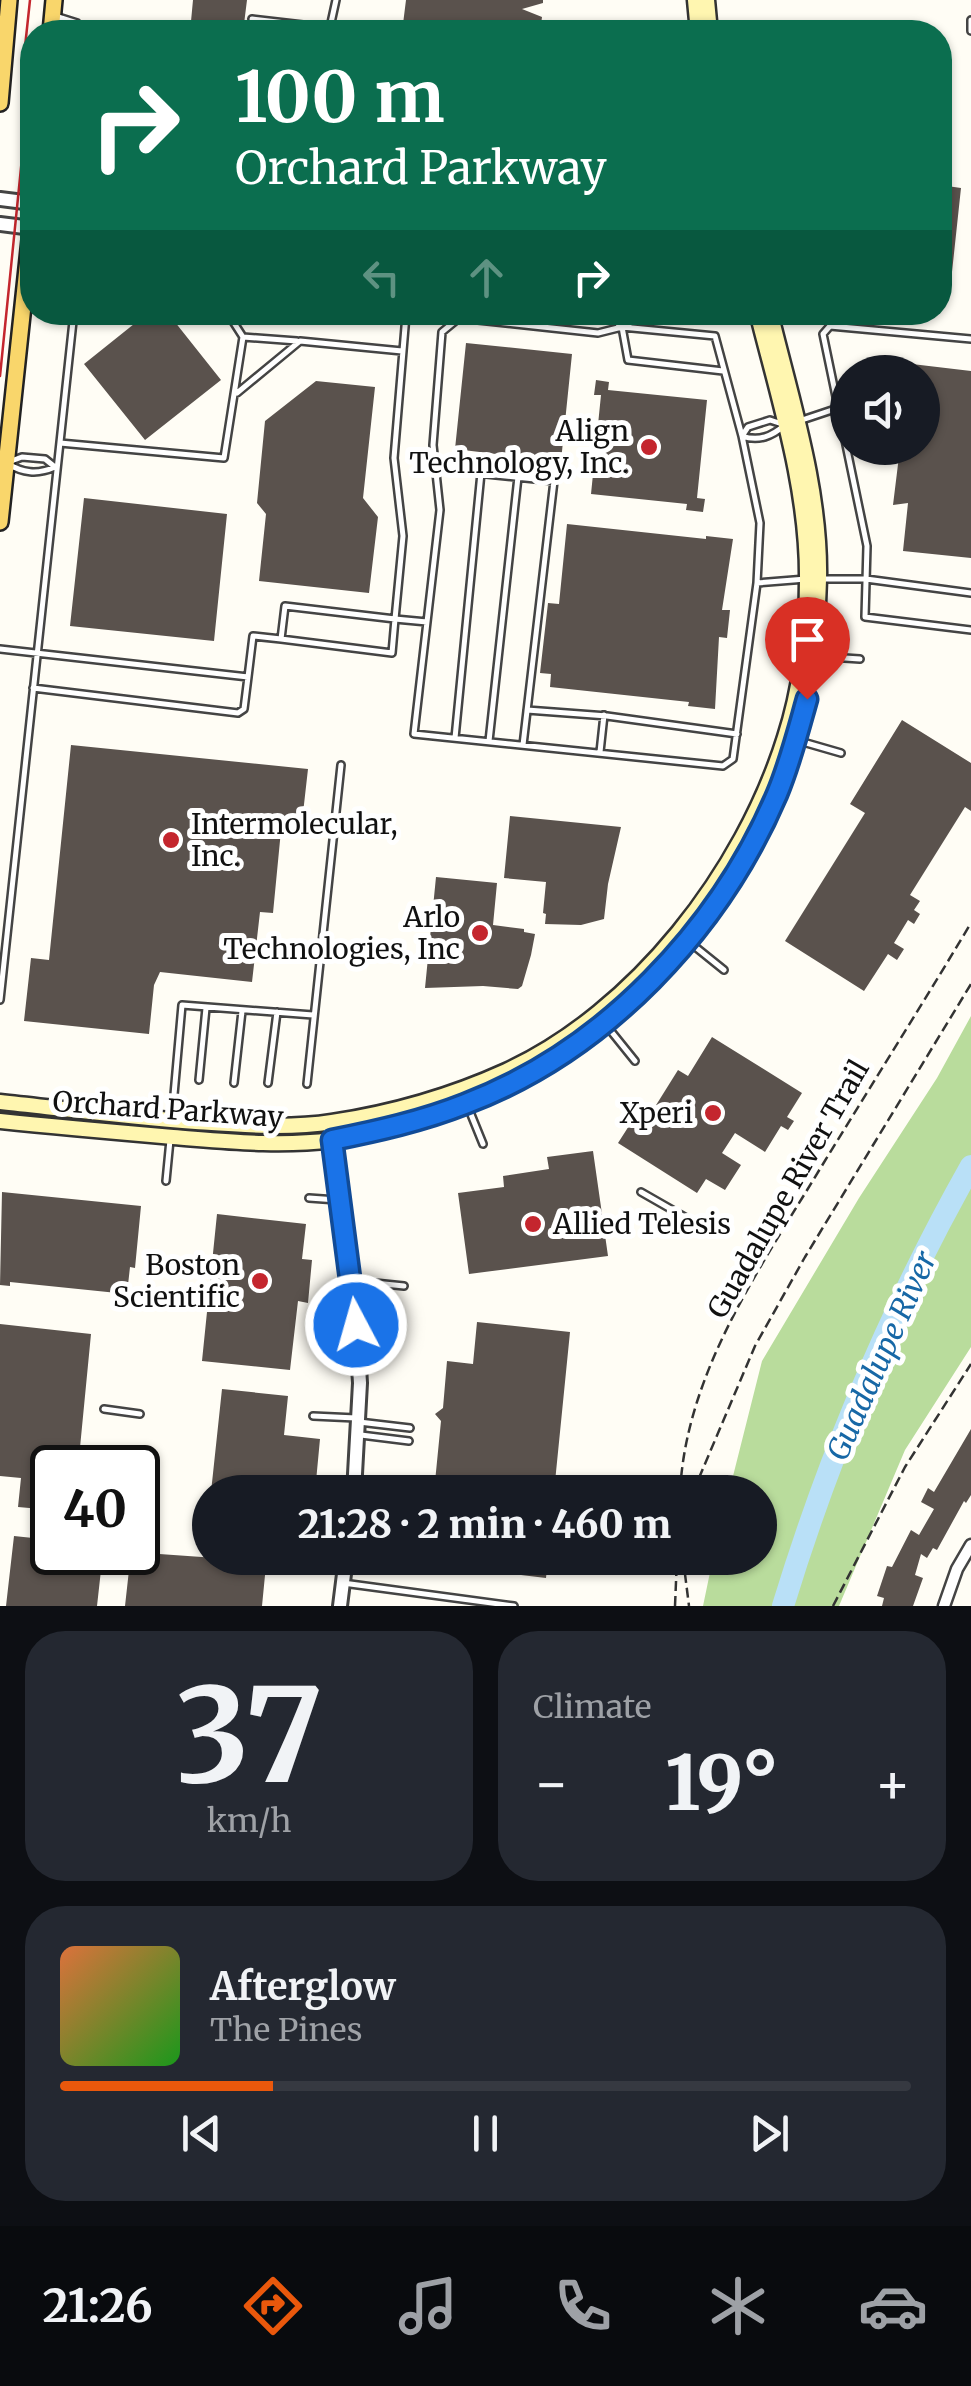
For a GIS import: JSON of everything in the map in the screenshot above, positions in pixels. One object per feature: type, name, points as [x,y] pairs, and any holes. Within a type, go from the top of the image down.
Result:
[{"type":"main road","points":[[0,102],[10,0]]},
{"type":"main road","points":[[0,522],[21,325]]},
{"type":"main road","name":"Orchard Parkway","points":[[761,325],[791,423]]},
{"type":"main road","name":"Orchard Parkway","points":[[0,1121],[261,1144],[332,1140],[466,1104],[564,1053],[604,1023],[724,894],[754,842],[778,792],[814,656],[813,579],[772,325]]},
{"type":"main road","name":"Orchard Parkway","points":[[791,738],[813,579]]},
{"type":"main road","name":"Orchard Parkway","points":[[0,1102],[250,1126],[328,1123],[406,1106],[509,1069],[603,1007],[684,936]]},
{"type":"main road","points":[[603,1007],[604,1023]]},
{"type":"main road","points":[[460,1089],[466,1104]]},
{"type":"main road","points":[[68,1128],[70,1110]]},
{"type":"main road","points":[[170,1137],[172,1120]]},
{"type":"street","points":[[328,1123],[356,1325],[359,1425],[355,1475]]},
{"type":"street","points":[[944,1606],[956,1569],[971,1545]]},
{"type":"street","points":[[340,1606],[344,1575]]},
{"type":"lane","points":[[252,18],[267,20]]},
{"type":"lane","points":[[970,30],[971,20]]},
{"type":"lane","points":[[0,1000],[73,325]]},
{"type":"lane","points":[[60,443],[224,458],[243,337],[235,325]]},
{"type":"lane","points":[[32,688],[238,713],[244,708],[253,636],[392,652],[403,536],[394,458],[405,325]]},
{"type":"lane","points":[[446,325],[442,332],[434,445],[440,510],[414,734],[723,766],[733,759],[757,583],[760,523],[742,436],[715,336],[619,325]]},
{"type":"lane","points":[[524,325],[598,333],[630,325]]},
{"type":"lane","points":[[830,369],[823,334],[830,326],[971,339]]},
{"type":"lane","points":[[622,328],[628,360],[723,371]]},
{"type":"lane","points":[[243,337],[403,352]]},
{"type":"lane","points":[[235,395],[300,341]]},
{"type":"lane","points":[[742,436],[752,440],[774,435],[791,423],[830,411]]},
{"type":"lane","points":[[742,436],[748,427],[770,420],[791,423]]},
{"type":"lane","points":[[6,463],[22,456],[45,459],[55,467]]},
{"type":"lane","points":[[6,463],[20,471],[41,473],[55,467]]},
{"type":"lane","points":[[850,465],[867,546],[865,617],[971,630]]},
{"type":"lane","points":[[437,468],[554,480],[523,744]]},
{"type":"lane","points":[[455,738],[481,473]]},
{"type":"lane","points":[[489,741],[518,477]]},
{"type":"lane","points":[[757,583],[866,580],[971,593]]},
{"type":"lane","points":[[281,639],[285,606],[427,622]]},
{"type":"lane","points":[[0,649],[248,677]]},
{"type":"lane","points":[[814,656],[860,660]]},
{"type":"lane","points":[[527,710],[737,734]]},
{"type":"lane","points":[[600,752],[604,716]]},
{"type":"lane","points":[[791,738],[842,753]]},
{"type":"lane","points":[[307,1084],[342,765]]},
{"type":"lane","points":[[0,909],[10,909]]},
{"type":"lane","points":[[684,936],[724,970]]},
{"type":"lane","points":[[172,1120],[182,1004],[314,1015]]},
{"type":"lane","points":[[200,1080],[206,1007]]},
{"type":"lane","points":[[234,1082],[242,1010]]},
{"type":"lane","points":[[268,1084],[277,1012]]},
{"type":"lane","points":[[604,1023],[635,1061]]},
{"type":"lane","points":[[466,1104],[483,1144]]},
{"type":"lane","points":[[166,1181],[170,1137]]},
{"type":"lane","points":[[641,1192],[697,1224]]},
{"type":"lane","points":[[309,1198],[340,1200]]},
{"type":"lane","points":[[352,1280],[404,1286]]},
{"type":"lane","points":[[320,1322],[356,1325]]},
{"type":"lane","points":[[104,1409],[140,1414]]},
{"type":"lane","points":[[313,1416],[409,1440]]},
{"type":"lane","points":[[359,1425],[410,1428]]},
{"type":"lane","points":[[343,1582],[514,1606]]},
{"type":"path","name":"Guadalupe River Trail","points":[[682,1475],[689,1428],[714,1357],[748,1288],[971,922]]},
{"type":"path","points":[[699,1475],[755,1346],[971,984]]},
{"type":"path","points":[[833,1606],[905,1467],[971,1364]]},
{"type":"path","points":[[675,1606],[678,1575]]},
{"type":"path","points":[[683,1575],[688,1606]]},
{"type":"green space","points":[[971,1016],[971,1347],[905,1450],[839,1606],[703,1606],[709,1575],[777,1575],[777,1475],[733,1475],[762,1361],[859,1198],[937,1078]]},
{"type":"building","points":[[193,0],[247,0],[244,20],[191,20]]},
{"type":"building","points":[[406,0],[543,0],[522,9],[542,20],[404,20]]},
{"type":"building","points":[[952,187],[961,188],[952,272]]},
{"type":"building","points":[[133,325],[177,325],[221,380],[145,440],[84,364]]},
{"type":"building","points":[[466,343],[572,354],[561,461],[520,456],[518,468],[502,467],[504,455],[455,449]]},
{"type":"building","points":[[940,367],[971,371],[971,558],[903,551],[908,503],[893,505],[898,465],[940,465]]},
{"type":"building","name":"Align Technology, Inc.","points":[[596,380],[609,382],[608,390],[707,400],[697,498],[705,499],[703,512],[686,510],[687,504],[591,494],[601,395],[594,395]]},
{"type":"building","points":[[316,381],[375,387],[363,498],[378,517],[369,593],[259,581],[266,514],[257,503],[265,421]]},
{"type":"building","points":[[84,498],[227,514],[214,641],[70,626]]},
{"type":"building","points":[[567,524],[733,539],[722,610],[730,610],[727,638],[719,637],[715,709],[688,706],[689,702],[550,687],[551,674],[540,673],[548,603],[559,604]]},
{"type":"building","points":[[902,720],[971,763],[971,811],[965,807],[910,895],[920,901],[914,910],[920,914],[914,924],[908,920],[894,943],[904,949],[897,960],[888,954],[864,991],[785,941],[865,813],[850,804]]},
{"type":"building","name":"Intermolecular, Inc.","points":[[71,745],[308,769],[302,822],[282,820],[273,913],[260,912],[252,982],[160,972],[154,985],[149,1034],[24,1021],[31,958],[49,960]]},
{"type":"building","points":[[510,816],[621,827],[604,919],[581,925],[545,924],[546,882],[504,878]]},
{"type":"building","name":"Arlo Technologies, Inc","points":[[436,877],[497,883],[493,925],[535,934],[522,986],[425,988]]},
{"type":"building","name":"Xperi","points":[[712,1037],[802,1093],[787,1117],[794,1121],[788,1130],[781,1126],[765,1152],[735,1133],[722,1153],[741,1165],[725,1190],[706,1179],[697,1193],[618,1143],[643,1104],[653,1110],[678,1070],[688,1076]]},
{"type":"building","name":"Allied Telesis","points":[[593,1151],[608,1256],[469,1274],[458,1193],[504,1187],[503,1176],[549,1169],[547,1157]]},
{"type":"building","points":[[2,1192],[141,1206],[135,1268],[130,1267],[127,1294],[10,1282],[10,1286],[0,1285]]},
{"type":"building","name":"Boston Scientific","points":[[217,1214],[306,1224],[302,1259],[312,1260],[308,1303],[298,1301],[290,1370],[202,1361]]},
{"type":"building","points":[[477,1322],[570,1332],[556,1475],[436,1475],[441,1421],[435,1414],[443,1408],[447,1361],[473,1364]]},
{"type":"building","points":[[0,1324],[91,1334],[80,1445],[30,1445],[30,1508],[18,1507],[21,1478],[0,1476]]},
{"type":"building","points":[[222,1389],[288,1396],[284,1435],[320,1439],[317,1475],[213,1475]]},
{"type":"building","points":[[971,1429],[971,1495],[937,1550],[933,1548],[927,1558],[921,1554],[915,1575],[923,1578],[913,1606],[882,1606],[884,1598],[877,1596],[887,1566],[892,1567],[911,1530],[919,1535],[934,1509],[921,1502],[928,1488],[934,1492]]},
{"type":"building","points":[[14,1536],[30,1538],[30,1575],[100,1575],[97,1606],[6,1606]]},
{"type":"building","points":[[160,1554],[192,1556],[192,1575],[265,1575],[262,1606],[125,1606],[128,1575],[160,1575]]},
{"type":"waterway","name":"Guadalupe River","points":[[783,1606],[821,1492],[865,1381],[915,1272],[971,1166]]},
{"type":"tram line","points":[[28,20],[30,0]]},
{"type":"tram line","points":[[0,376],[20,178]]},
{"type":"place","name":"Align Technology, Inc.","points":[[649,447]]},
{"type":"place","name":"Intermolecular, Inc.","points":[[171,840]]},
{"type":"place","name":"Arlo Technologies, Inc","points":[[480,933]]},
{"type":"place","name":"Xperi","points":[[713,1113]]},
{"type":"place","name":"Allied Telesis","points":[[533,1224]]},
{"type":"place","name":"Boston Scientific","points":[[260,1281]]},
{"type":"route","points":[[356,1325],[332,1140],[466,1104],[564,1053],[604,1023],[688,941],[724,894],[778,792],[807,699]]}]
